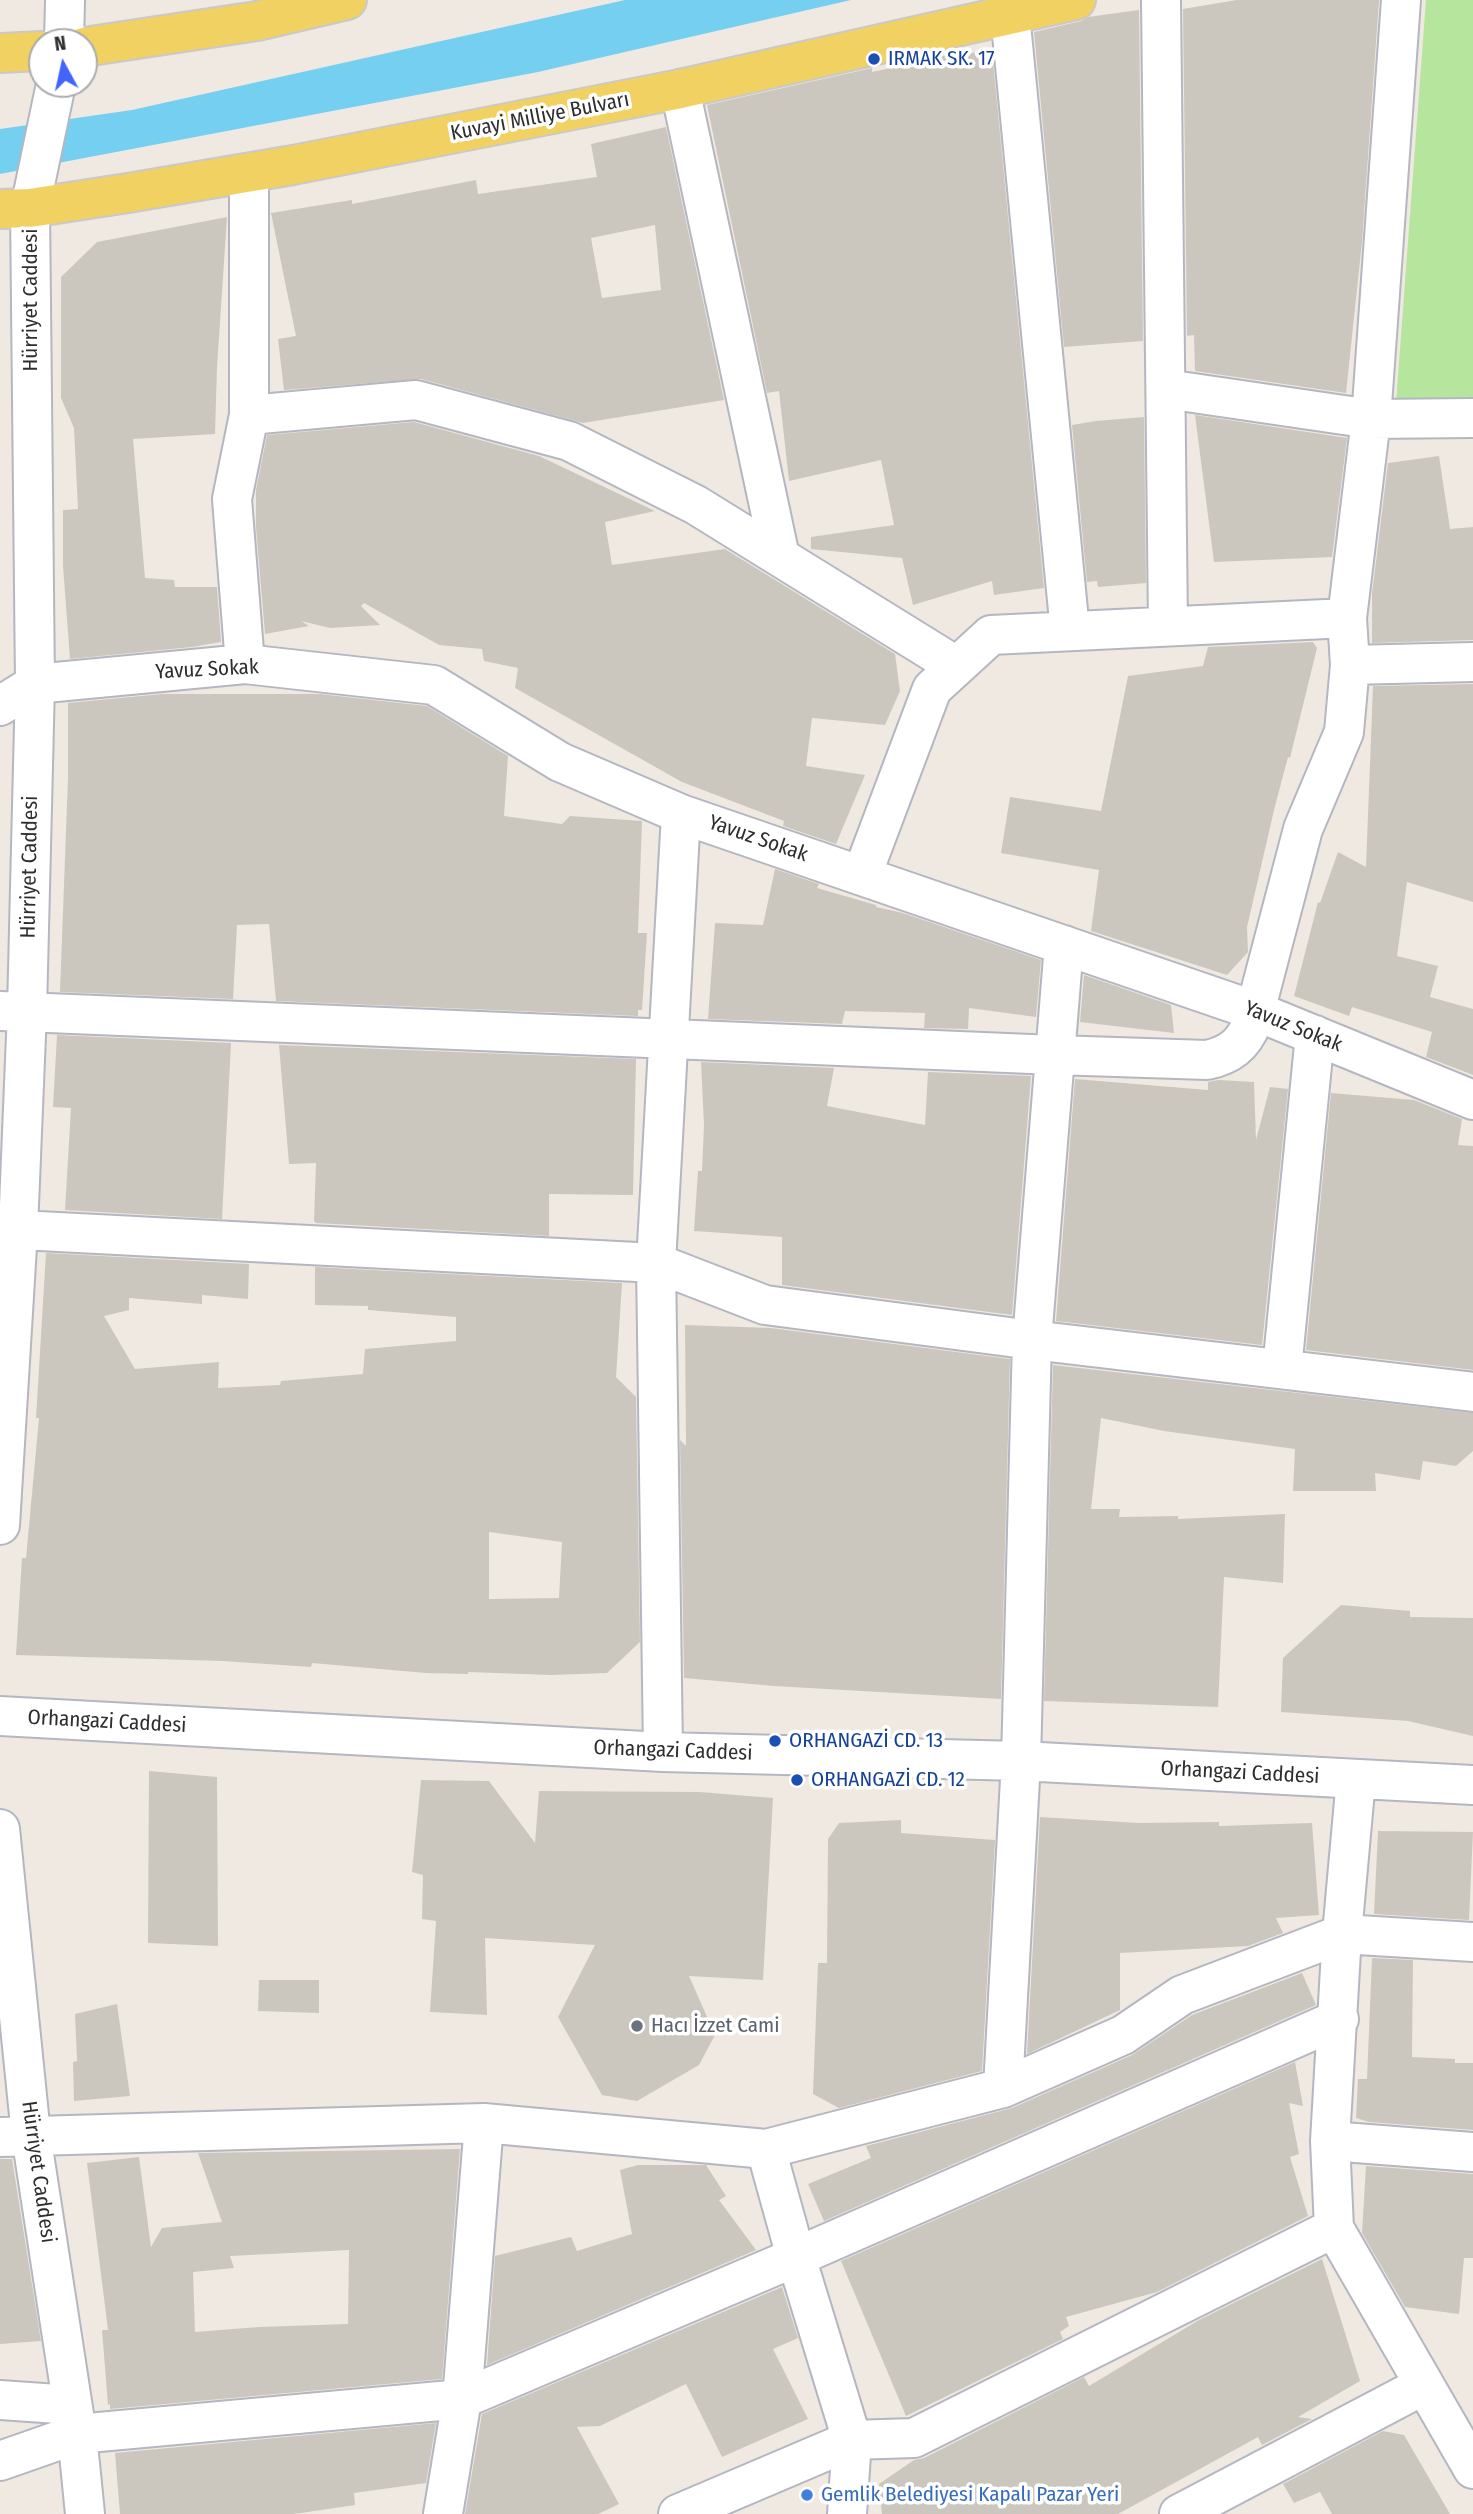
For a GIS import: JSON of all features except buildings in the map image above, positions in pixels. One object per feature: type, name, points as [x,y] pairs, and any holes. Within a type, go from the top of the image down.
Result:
[{"type":"main road","points":[[98,45],[257,21],[347,0]]},
{"type":"main road","name":"Kuvayi Milliye Bulvarı","points":[[15,208],[249,173],[680,89],[1076,0]]},
{"type":"main road","points":[[0,53],[28,52]]},
{"type":"street","points":[[64,28],[65,0]]},
{"type":"street","points":[[1161,0],[1168,626]]},
{"type":"street","points":[[14,1011],[1207,1060],[1224,1056],[1238,1046],[1247,1035],[1303,829],[1344,732],[1350,665],[1347,618],[1371,419],[1401,0]]},
{"type":"street","points":[[1010,14],[1070,631]]},
{"type":"street","points":[[680,89],[780,557]]},
{"type":"street","name":"Hürriyet Caddesi","points":[[0,1525],[14,1011],[35,684],[17,527],[15,208],[49,116]]},
{"type":"street","points":[[245,664],[232,499],[250,415],[249,173]]},
{"type":"street","points":[[1166,389],[1371,419],[1473,418]]},
{"type":"street","points":[[250,415],[416,400],[569,441],[696,505],[956,666]]},
{"type":"street","points":[[862,874],[932,689],[990,635],[1347,618]]},
{"type":"street","points":[[1350,665],[1473,662]]},
{"type":"street","name":"Yavuz Sokak","points":[[35,684],[245,664],[434,685],[560,762],[681,814],[1254,1010],[1473,1100]]},
{"type":"street","points":[[0,706],[35,684]]},
{"type":"street","points":[[663,1752],[656,1263],[681,814]]},
{"type":"street","points":[[1003,2088],[1021,1761],[1032,1340],[1064,945]]},
{"type":"street","points":[[1282,1369],[1315,1035]]},
{"type":"street","points":[[9,1229],[656,1263],[765,1305],[1032,1340],[1473,1392]]},
{"type":"street","name":"Orhangazi Caddesi","points":[[0,1716],[663,1752],[1021,1761],[1473,1784]]},
{"type":"street","points":[[1356,1779],[1342,1934],[1331,2141],[1334,2228],[1473,2469]]},
{"type":"street","name":"Hürriyet Caddesi","points":[[0,1829],[15,2136],[74,2420],[85,2514]]},
{"type":"street","points":[[15,2136],[484,2123],[766,2149],[1003,2088],[1123,2035],[1182,1995],[1342,1934],[1473,1942]]},
{"type":"street","points":[[0,2400],[74,2420],[462,2399],[796,2257],[1339,2019]]},
{"type":"street","points":[[443,2514],[462,2399],[484,2123]]},
{"type":"street","points":[[1331,2141],[1473,2152]]},
{"type":"street","points":[[766,2149],[852,2440],[847,2514]]},
{"type":"street","points":[[678,2514],[852,2440],[914,2438],[1334,2228]]},
{"type":"street","points":[[1179,2514],[1424,2385]]},
{"type":"street","points":[[0,2461],[74,2420]]},
{"type":"green space","points":[[1426,0],[1473,0],[1473,401],[1396,403]]},
{"type":"water","points":[[625,0],[851,0],[538,72],[0,174],[0,129],[132,110]]},
{"type":"place","name":"IRMAK SK. 17","points":[[874,59]]},
{"type":"place","name":"ORHANGAZİ CD. 13","points":[[775,1741]]},
{"type":"place","name":"ORHANGAZİ CD. 12","points":[[797,1780]]},
{"type":"place","name":"Hacı İzzet Cami","points":[[637,2026]]},
{"type":"place","name":"Gemlik Belediyesi Kapalı Pazar Yeri","points":[[807,2495]]}]
